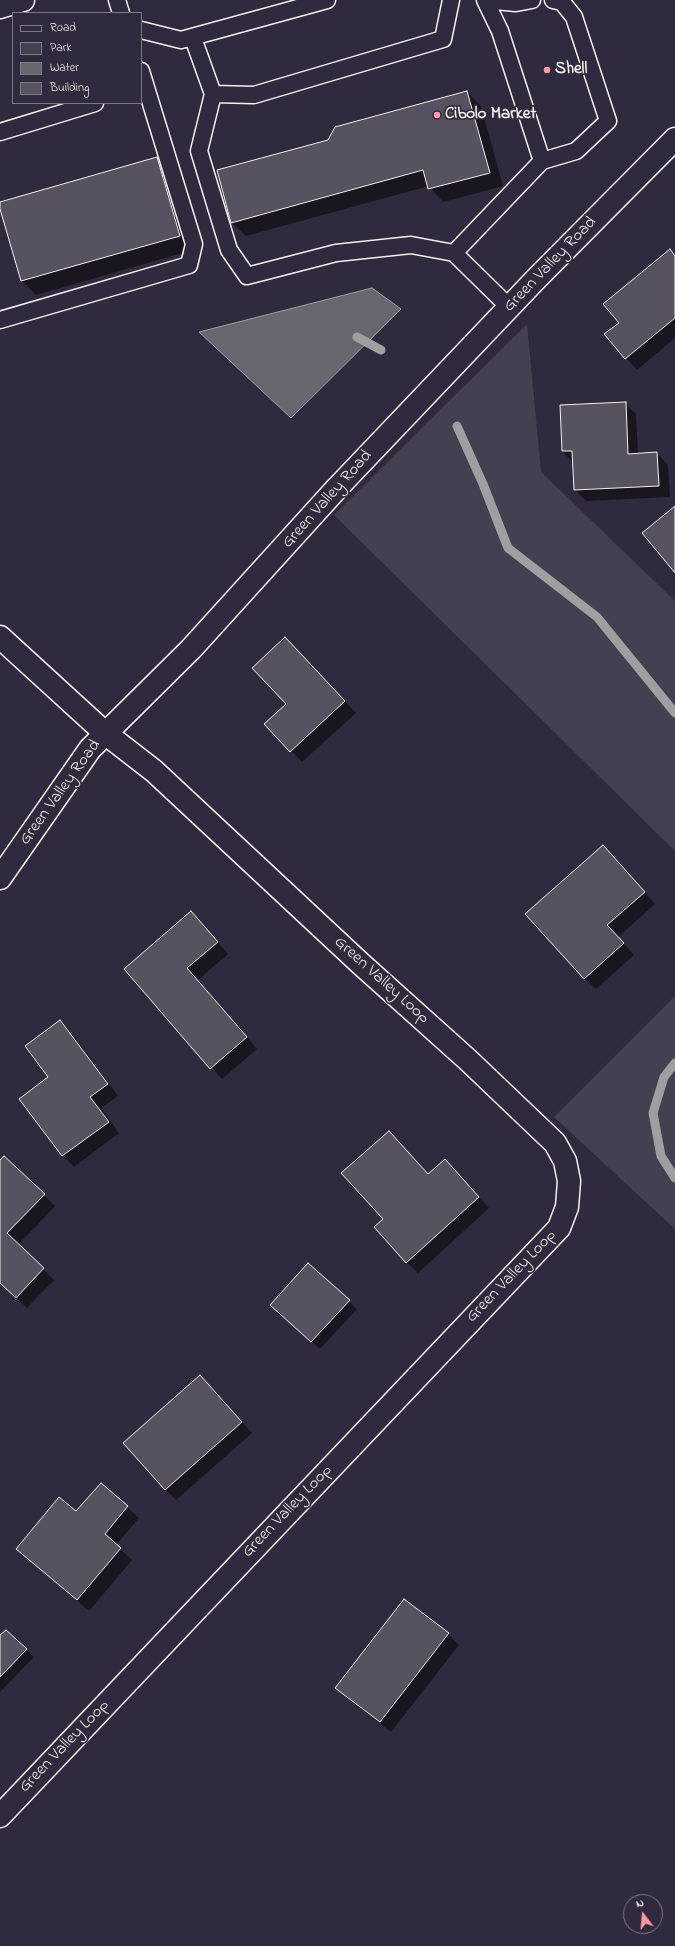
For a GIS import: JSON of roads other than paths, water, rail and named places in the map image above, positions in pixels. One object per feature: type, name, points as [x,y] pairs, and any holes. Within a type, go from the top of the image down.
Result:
[{"type":"street","points":[[0,7],[23,0]]},
{"type":"street","name":"Green Valley Road","points":[[0,878],[90,749],[191,649],[338,487],[509,307],[675,139]]},
{"type":"street","name":"Green Valley Loop","points":[[0,637],[105,733],[154,771],[361,964],[468,1060],[554,1143],[565,1161],[568,1181],[567,1207],[559,1228],[0,1816]]},
{"type":"lane","points":[[117,0],[121,12]]},
{"type":"lane","points":[[142,30],[181,40],[193,38],[328,0]]},
{"type":"lane","points":[[213,94],[254,96],[443,39],[451,0]]},
{"type":"lane","points":[[485,0],[516,3],[532,0]]},
{"type":"lane","points":[[485,0],[500,31],[542,161]]},
{"type":"lane","points":[[454,253],[542,161],[576,151],[608,121],[574,17],[562,2],[553,0]]},
{"type":"lane","points":[[193,38],[213,94],[199,151],[229,250],[247,276],[336,253],[411,245],[454,253],[509,307]]},
{"type":"lane","points":[[0,320],[189,265],[194,244],[143,88]]},
{"type":"lane","points":[[0,132],[92,104]]},
{"type":"water","points":[[372,288],[401,309],[291,418],[199,332]]},
{"type":"waterway","points":[[357,337],[381,350]]},
{"type":"waterway","points":[[457,426],[483,484],[508,548],[597,617],[675,713]]},
{"type":"waterway","points":[[675,1063],[664,1077],[653,1113],[661,1156],[675,1178]]},
{"type":"place","name":"Shell","points":[[547,70]]},
{"type":"place","name":"Cibolo Market","points":[[437,115]]}]
